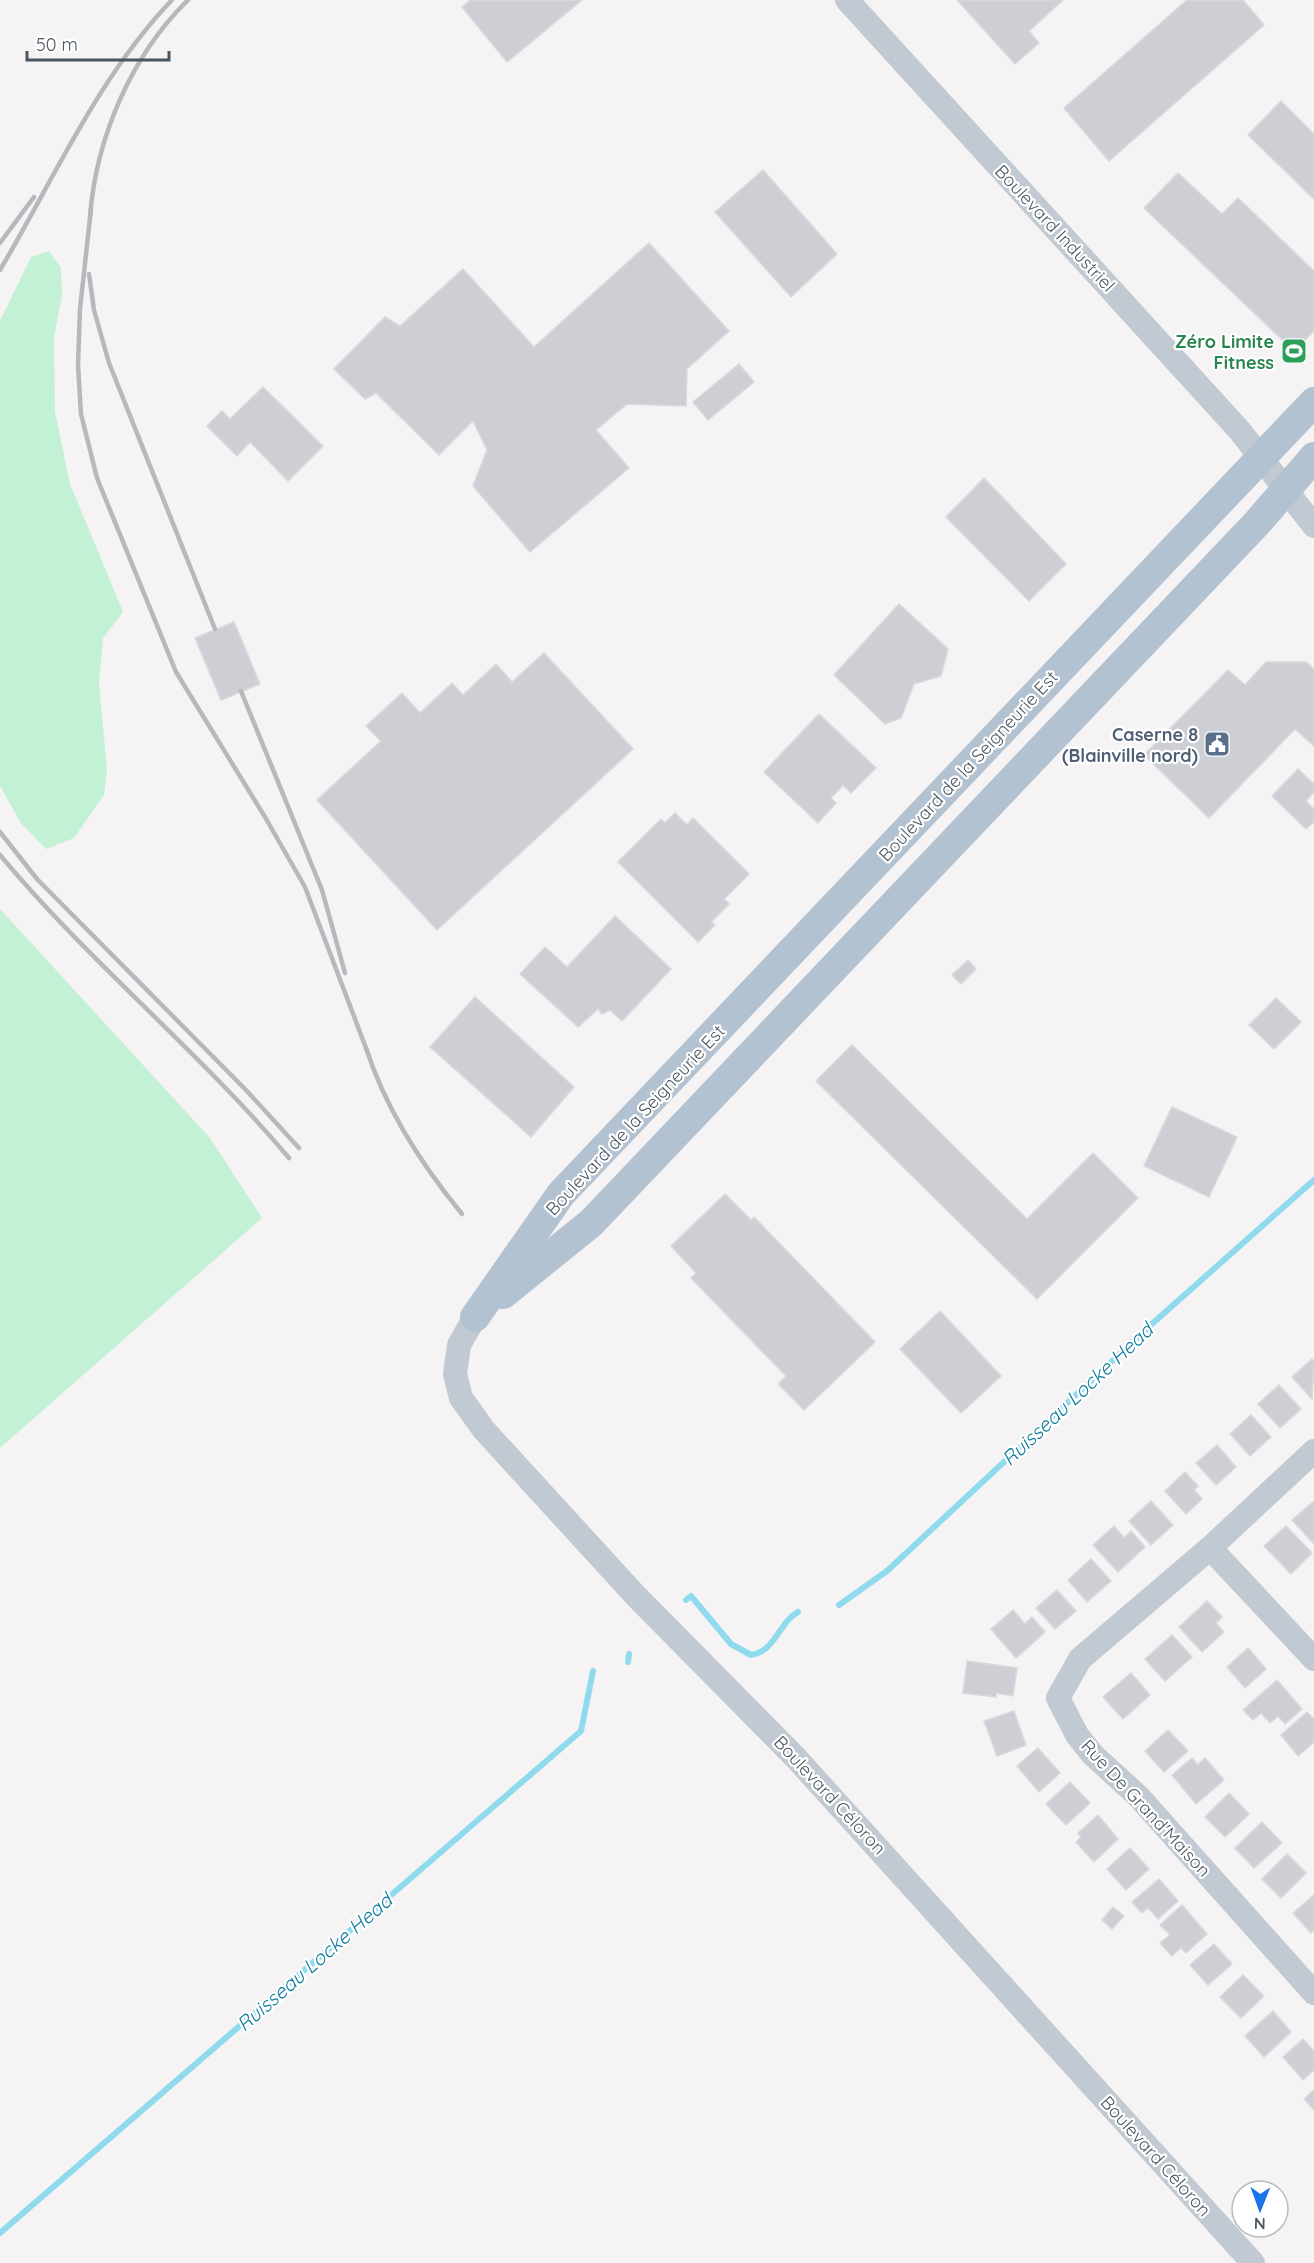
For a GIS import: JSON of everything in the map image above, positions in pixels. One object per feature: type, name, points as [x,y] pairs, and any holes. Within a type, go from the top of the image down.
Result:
[{"type":"main road","name":"Boulevard de la Seigneurie Est","points":[[475,1317],[561,1194],[1314,402]]},
{"type":"main road","name":"Boulevard de la Seigneurie Est","points":[[475,1317],[591,1223],[1285,492],[1314,457]]},
{"type":"main road","points":[[1039,691],[1069,720]]},
{"type":"main road","points":[[997,736],[1027,765]]},
{"type":"main road","points":[[890,849],[919,877]]},
{"type":"main road","points":[[841,900],[871,928]]},
{"type":"main road","points":[[666,1083],[695,1112]]},
{"type":"street","name":"Boulevard Industriel","points":[[847,0],[1240,431],[1285,492],[1314,526]]},
{"type":"street","name":"Boulevard Céloron","points":[[475,1317],[459,1345],[455,1374],[461,1398],[484,1430],[635,1595],[796,1758],[1253,2263]]},
{"type":"street","points":[[1314,1451],[1210,1548],[1314,1659]]},
{"type":"street","name":"Rue De Grand'Maison","points":[[1210,1548],[1080,1659],[1058,1698],[1077,1735],[1093,1755],[1137,1796],[1314,1993]]},
{"type":"green space","points":[[49,251],[61,268],[62,295],[54,338],[55,412],[70,484],[123,612],[103,638],[99,683],[107,770],[104,795],[74,838],[46,849],[21,823],[0,786],[0,321],[31,257]]},
{"type":"green space","points":[[0,909],[210,1138],[262,1218],[0,1448]]},
{"type":"building","points":[[470,0],[582,0],[507,62],[462,7]]},
{"type":"building","points":[[957,0],[1063,0],[1029,31],[1039,43],[1015,64]]},
{"type":"building","points":[[1187,0],[1243,0],[1264,25],[1109,161],[1064,108]]},
{"type":"building","points":[[1281,101],[1314,134],[1314,199],[1248,135]]},
{"type":"building","points":[[763,170],[837,254],[791,297],[715,212]]},
{"type":"building","points":[[1178,173],[1222,214],[1238,198],[1314,271],[1314,331],[1294,351],[1144,208]]},
{"type":"building","points":[[649,243],[729,331],[687,369],[686,406],[627,404],[596,430],[629,468],[530,552],[473,486],[487,450],[473,421],[439,455],[376,393],[365,399],[334,369],[385,317],[400,326],[463,269],[534,347]]},
{"type":"building","points":[[739,364],[754,382],[708,420],[693,402]]},
{"type":"building","points":[[263,387],[323,446],[288,481],[250,442],[237,456],[207,426],[222,411],[230,419]]},
{"type":"building","points":[[984,478],[1066,564],[1029,601],[946,517]]},
{"type":"building","points":[[899,604],[948,649],[941,676],[914,684],[901,718],[885,724],[834,675]]},
{"type":"building","points":[[234,622],[260,684],[221,700],[195,638]]},
{"type":"building","points":[[544,653],[633,749],[437,930],[317,800],[381,741],[366,726],[402,693],[420,713],[452,683],[463,695],[496,664],[512,682]]},
{"type":"building","points":[[1266,662],[1306,662],[1314,669],[1314,746],[1295,729],[1209,818],[1144,755],[1228,670],[1245,685]]},
{"type":"building","points":[[819,714],[876,768],[851,793],[843,785],[831,798],[836,803],[818,823],[764,772]]},
{"type":"building","points":[[1298,769],[1314,784],[1314,792],[1306,801],[1314,809],[1314,822],[1306,829],[1272,796]]},
{"type":"building","points":[[675,813],[687,825],[693,818],[749,874],[724,899],[729,904],[711,922],[715,925],[698,942],[618,862],[661,819],[665,823]]},
{"type":"building","points":[[615,916],[671,969],[622,1021],[610,1010],[602,1014],[598,1009],[578,1027],[520,974],[545,947],[567,967]]},
{"type":"building","points":[[968,960],[976,969],[961,984],[952,975]]},
{"type":"building","points":[[475,997],[574,1087],[531,1137],[430,1047]]},
{"type":"building","points":[[1276,998],[1301,1022],[1274,1049],[1249,1025]]},
{"type":"building","points":[[852,1045],[1027,1219],[1093,1153],[1138,1198],[1037,1299],[816,1081]]},
{"type":"building","points":[[1172,1107],[1237,1137],[1209,1197],[1144,1166]]},
{"type":"building","points":[[725,1194],[751,1220],[754,1217],[875,1342],[804,1410],[778,1384],[786,1376],[691,1278],[696,1273],[671,1246]]},
{"type":"building","points":[[940,1311],[1001,1376],[961,1413],[900,1349]]},
{"type":"building","points":[[1312,1359],[1314,1362],[1312,1399],[1292,1377]]},
{"type":"building","points":[[1279,1385],[1301,1409],[1280,1428],[1258,1404]]},
{"type":"building","points":[[1251,1415],[1271,1437],[1250,1456],[1230,1434]]},
{"type":"building","points":[[1217,1445],[1236,1467],[1216,1485],[1196,1463]]},
{"type":"building","points":[[1185,1472],[1198,1486],[1194,1490],[1202,1499],[1186,1514],[1165,1491]]},
{"type":"building","points":[[1151,1501],[1173,1525],[1151,1545],[1129,1521]]},
{"type":"building","points":[[1314,1501],[1314,1543],[1313,1543],[1292,1520]]},
{"type":"building","points":[[1114,1526],[1124,1538],[1131,1531],[1145,1547],[1118,1572],[1093,1545]]},
{"type":"building","points":[[1286,1526],[1312,1553],[1291,1574],[1264,1546]]},
{"type":"building","points":[[1091,1559],[1111,1581],[1087,1602],[1068,1580]]},
{"type":"building","points":[[1057,1590],[1076,1611],[1055,1629],[1036,1608]]},
{"type":"building","points":[[1207,1601],[1222,1617],[1216,1623],[1224,1632],[1202,1652],[1179,1627]]},
{"type":"building","points":[[1013,1610],[1025,1624],[1032,1617],[1045,1632],[1016,1658],[991,1629]]},
{"type":"building","points":[[1172,1635],[1192,1657],[1165,1681],[1145,1659]]},
{"type":"building","points":[[1248,1648],[1266,1669],[1245,1688],[1227,1667]]},
{"type":"building","points":[[967,1661],[1017,1668],[1013,1696],[996,1693],[996,1697],[963,1693]]},
{"type":"building","points":[[1131,1673],[1150,1695],[1123,1719],[1103,1697]]},
{"type":"building","points":[[1277,1680],[1302,1709],[1285,1724],[1278,1716],[1270,1723],[1261,1713],[1253,1720],[1243,1710]]},
{"type":"building","points":[[1014,1711],[1026,1745],[997,1756],[984,1721]]},
{"type":"building","points":[[1307,1712],[1314,1719],[1314,1742],[1298,1756],[1281,1735]]},
{"type":"building","points":[[1168,1730],[1188,1751],[1164,1772],[1145,1751]]},
{"type":"building","points":[[1038,1748],[1060,1773],[1039,1792],[1017,1766]]},
{"type":"building","points":[[1192,1758],[1198,1765],[1205,1758],[1224,1780],[1196,1804],[1172,1775]]},
{"type":"building","points":[[1070,1782],[1090,1803],[1066,1825],[1046,1804]]},
{"type":"building","points":[[1229,1793],[1249,1814],[1225,1837],[1205,1817]]},
{"type":"building","points":[[1098,1815],[1118,1839],[1094,1862],[1076,1842],[1081,1837],[1078,1833]]},
{"type":"building","points":[[1262,1822],[1282,1843],[1254,1868],[1235,1848]]},
{"type":"building","points":[[1130,1848],[1149,1869],[1126,1890],[1107,1869]]},
{"type":"building","points":[[1287,1854],[1306,1873],[1281,1898],[1262,1879]]},
{"type":"building","points":[[1159,1879],[1178,1901],[1158,1919],[1148,1908],[1142,1913],[1132,1902]]},
{"type":"building","points":[[1314,1895],[1314,1930],[1311,1933],[1293,1913]]},
{"type":"building","points":[[1182,1905],[1207,1934],[1186,1953],[1181,1948],[1172,1956],[1160,1943],[1170,1935],[1160,1925]]},
{"type":"building","points":[[1113,1907],[1124,1916],[1112,1929],[1102,1920]]},
{"type":"building","points":[[1214,1944],[1232,1964],[1208,1985],[1190,1965]]},
{"type":"building","points":[[1243,1975],[1264,1996],[1241,2018],[1220,1997]]},
{"type":"building","points":[[1273,2011],[1291,2032],[1264,2057],[1245,2036]]},
{"type":"building","points":[[1303,2039],[1314,2051],[1314,2070],[1303,2080],[1283,2057]]},
{"type":"building","points":[[1314,2090],[1314,2110],[1304,2099]]},
{"type":"waterway","name":"Ruisseau Locke Head","points":[[839,1605],[887,1571],[1153,1323],[1314,1180]]},
{"type":"waterway","name":"Ruisseau Locke Head","points":[[686,1600],[691,1596],[731,1644],[751,1655],[766,1648],[798,1612]]},
{"type":"waterway","name":"Ruisseau Locke Head","points":[[628,1662],[629,1654]]},
{"type":"waterway","name":"Ruisseau Locke Head","points":[[0,2233],[581,1731],[593,1671]]},
{"type":"railway","points":[[0,270],[99,95],[146,30],[172,0]]},
{"type":"railway","points":[[90,217],[100,158],[120,100],[149,46],[188,0]]},
{"type":"railway","points":[[0,243],[34,197]]},
{"type":"railway","points":[[91,209],[80,309],[78,365],[81,414],[97,478],[176,672],[305,887],[369,1056]]},
{"type":"railway","points":[[89,274],[94,310],[109,363],[215,629]]},
{"type":"railway","points":[[241,691],[322,890],[345,973]]},
{"type":"railway","points":[[0,832],[37,879],[246,1090],[299,1148]]},
{"type":"railway","points":[[0,855],[70,932],[218,1081],[289,1158]]},
{"type":"railway","points":[[366,1048],[394,1115],[419,1156],[462,1214]]},
{"type":"place","name":"Zéro Limite Fitness","points":[[1294,351]]},
{"type":"place","name":"Caserne 8 (Blainville nord)","points":[[1217,744]]}]
